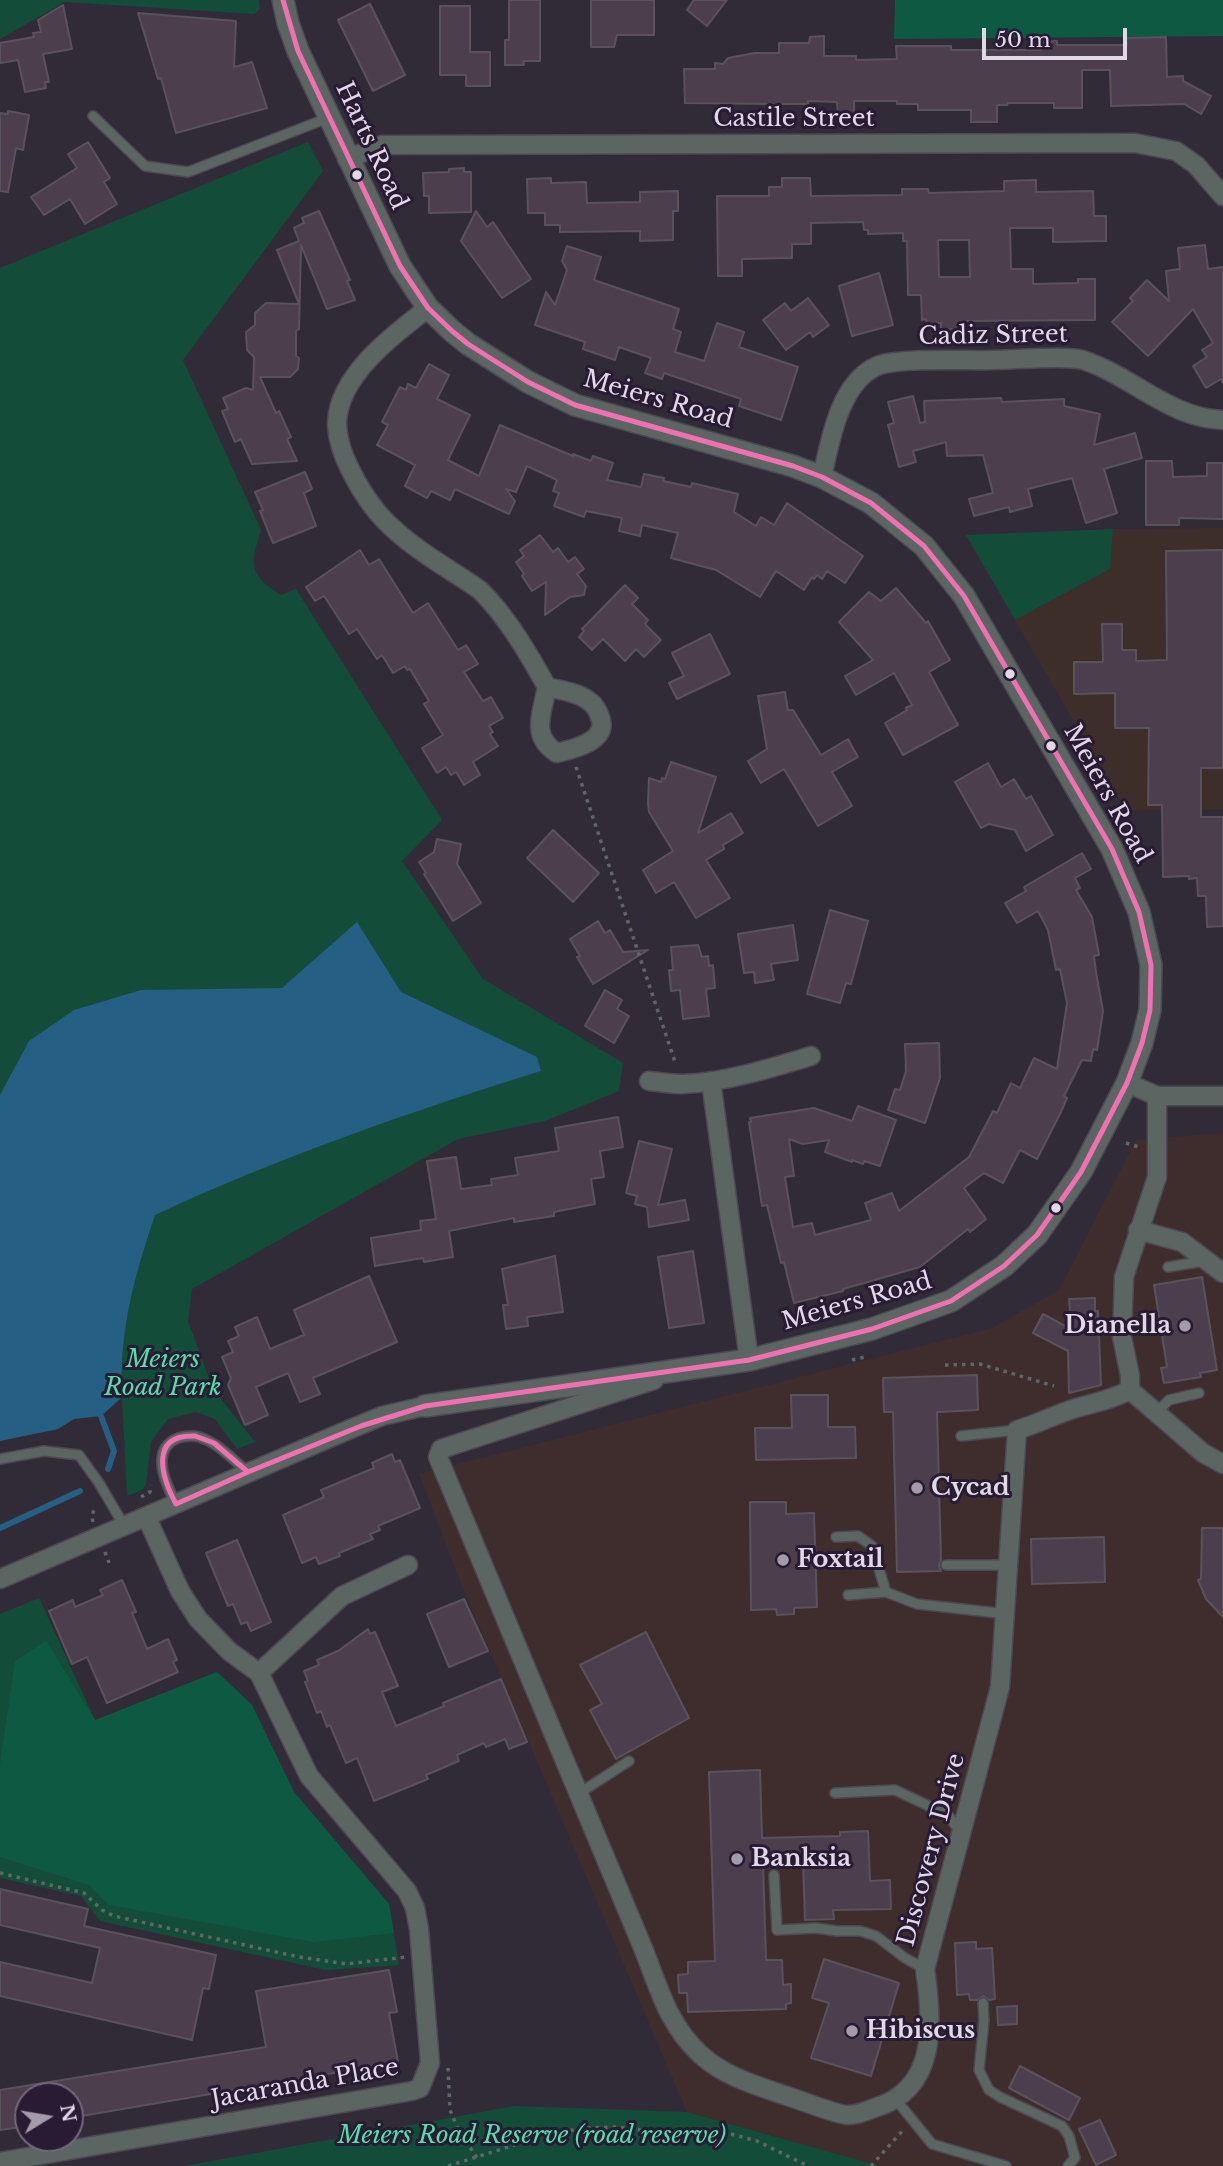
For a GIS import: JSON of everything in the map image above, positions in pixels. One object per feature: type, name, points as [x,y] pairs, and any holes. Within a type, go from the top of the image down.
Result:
[{"type":"street","name":"Harts Road","points":[[283,0],[298,51],[328,118],[400,266],[428,308]]},
{"type":"street","name":"Castile Street","points":[[348,159],[382,145],[1135,143],[1176,150],[1196,165],[1223,196]]},
{"type":"street","name":"Meiers Road","points":[[0,1579],[371,1421],[425,1406],[748,1360],[872,1329],[951,1301],[1004,1266],[1037,1235],[1081,1172],[1127,1083],[1142,1043],[1150,1010],[1151,965],[1139,912],[1112,849],[964,596],[924,546],[871,503],[822,477],[793,466],[575,405],[527,382],[468,344],[428,308]]},
{"type":"street","points":[[428,308],[381,347],[356,376],[345,393],[337,421],[340,443],[360,488],[375,510],[397,533],[492,601],[547,687]]},
{"type":"street","name":"Cadiz Street","points":[[822,477],[838,412],[858,381],[877,366],[911,361],[1080,359],[1109,370],[1166,404],[1193,416],[1223,420]]},
{"type":"street","points":[[649,1081],[682,1084],[710,1081],[811,1056]]},
{"type":"street","points":[[710,1081],[748,1360]]},
{"type":"street","points":[[1127,1083],[1157,1096],[1223,1096]]},
{"type":"street","points":[[1130,1390],[1122,1337],[1124,1277],[1157,1177],[1157,1096]]},
{"type":"street","points":[[1138,1230],[1182,1242],[1223,1273]]},
{"type":"street","points":[[692,1368],[441,1449],[438,1457],[671,2021],[701,2055],[748,2083],[848,2115],[897,2101]]},
{"type":"street","points":[[1130,1390],[1203,1453],[1223,1464]]},
{"type":"street","points":[[1017,1430],[1053,1419],[1073,1409],[1113,1399],[1130,1390]]},
{"type":"street","name":"Discovery Drive","points":[[897,2101],[921,2074],[930,2035],[925,1969],[1000,1687],[1007,1614],[1017,1430]]},
{"type":"street","name":"Jacaranda Place","points":[[0,2162],[420,2088],[429,2063],[415,1908],[400,1880],[309,1776],[259,1673],[229,1651],[198,1619],[180,1591],[147,1518]]},
{"type":"street","points":[[259,1673],[342,1596],[408,1565]]},
{"type":"lane","points":[[93,116],[145,166],[188,172],[328,118]]},
{"type":"lane","points":[[1168,1268],[1207,1261]]},
{"type":"lane","points":[[1157,1412],[1169,1401],[1199,1394]]},
{"type":"lane","points":[[961,1436],[1017,1430]]},
{"type":"lane","points":[[176,1504],[165,1482],[162,1465],[163,1451],[175,1440],[185,1436],[200,1437],[215,1445],[249,1473]]},
{"type":"lane","points":[[0,1459],[44,1451],[79,1455],[117,1514]]},
{"type":"lane","points":[[836,1537],[858,1536],[872,1546],[886,1592]]},
{"type":"lane","points":[[946,1565],[1009,1565]]},
{"type":"lane","points":[[848,1595],[886,1592],[917,1604],[1007,1614]]},
{"type":"lane","points":[[578,1794],[629,1761]]},
{"type":"lane","points":[[835,1793],[895,1790],[948,1815],[962,1834]]},
{"type":"lane","points":[[774,1875],[776,1930],[816,1927],[860,1931],[876,1936],[925,1969]]},
{"type":"lane","points":[[984,2003],[979,2070],[989,2090],[1062,2126],[1069,2136],[1074,2158],[1068,2166]]},
{"type":"lane","points":[[897,2101],[932,2144],[1006,2166]]},
{"type":"path","points":[[573,760],[672,1054]]},
{"type":"path","points":[[1126,1143],[1144,1149]]},
{"type":"path","points":[[852,1360],[865,1357]]},
{"type":"path","points":[[945,1365],[980,1364],[1054,1386]]},
{"type":"path","points":[[117,1514],[150,1492],[153,1478]]},
{"type":"path","points":[[105,1552],[109,1563]]},
{"type":"path","points":[[0,1873],[84,1893],[102,1910],[114,1916],[299,1957],[346,1964],[410,1957]]},
{"type":"path","points":[[447,2064],[450,2110],[458,2129],[477,2158]]},
{"type":"path","points":[[871,2166],[900,2135],[910,2118]]},
{"type":"path","points":[[448,2166],[546,2135],[583,2128],[617,2127],[673,2134],[727,2133],[757,2141],[808,2166]]},
{"type":"shaded area","points":[[1223,528],[1223,809],[1126,811],[1015,620],[1110,569],[1113,529]]},
{"type":"shaded area","points":[[1223,1133],[1223,2166],[880,2166],[687,2112],[462,1586],[419,1474],[992,1328],[1059,1290],[1136,1140]]},
{"type":"green space","points":[[0,0],[259,0],[260,9],[254,14],[65,2],[0,39]]},
{"type":"green space","points":[[895,0],[1223,0],[1223,36],[894,39]]},
{"type":"green space","name":"Meiers Road Park","points":[[308,142],[323,171],[183,360],[261,530],[254,560],[257,575],[281,595],[296,589],[442,820],[402,861],[483,979],[623,1063],[619,1091],[545,1121],[458,1139],[192,1289],[188,1321],[213,1389],[255,1442],[237,1449],[215,1419],[196,1412],[168,1419],[151,1442],[146,1484],[142,1490],[127,1496],[122,1398],[101,1416],[74,1419],[58,1429],[0,1441],[0,268]]},
{"type":"green space","points":[[1113,529],[1110,569],[1015,620],[966,535]]},
{"type":"green space","points":[[39,1598],[95,1720],[217,1672],[252,1705],[294,1792],[389,1904],[399,1965],[326,1970],[100,1921],[81,1896],[0,1878],[0,1614]]},
{"type":"green space","points":[[46,1641],[95,1720],[217,1672],[252,1705],[294,1792],[389,1904],[394,1933],[313,1942],[109,1905],[89,1885],[0,1857],[0,1764],[15,1661]]},
{"type":"green space","name":"Meiers Road Reserve (road reserve)","points":[[515,2106],[687,2112],[880,2166],[184,2166]]},
{"type":"water","points":[[357,922],[401,992],[537,1057],[541,1071],[345,1137],[249,1174],[155,1215],[129,1304],[123,1349],[122,1397],[101,1416],[74,1419],[58,1429],[0,1441],[0,1095],[29,1041],[74,1010],[141,990],[282,988]]},
{"type":"building","points":[[509,0],[540,0],[540,61],[523,61],[524,65],[505,65],[505,40],[509,40]]},
{"type":"building","points":[[591,0],[654,0],[654,35],[617,35],[614,47],[591,47]]},
{"type":"building","points":[[694,0],[727,0],[707,26],[687,10]]},
{"type":"building","points":[[370,4],[405,75],[373,91],[338,20]]},
{"type":"building","points":[[63,5],[72,49],[43,54],[49,82],[45,82],[46,88],[25,92],[18,60],[0,63],[0,43],[34,37],[33,33],[41,32],[38,20]]},
{"type":"building","points":[[440,6],[470,6],[470,52],[490,52],[490,86],[466,86],[466,75],[440,75]]},
{"type":"building","points":[[138,13],[236,21],[234,67],[252,62],[267,108],[176,133],[161,78],[158,79]]},
{"type":"building","points":[[824,36],[824,56],[856,56],[856,60],[897,59],[896,46],[951,46],[951,50],[1041,50],[1041,42],[1057,41],[1057,45],[1127,45],[1126,38],[1166,37],[1167,77],[1183,76],[1183,81],[1211,96],[1201,114],[1184,104],[1111,106],[1110,70],[1082,70],[1082,108],[1054,108],[1054,103],[1008,103],[997,105],[997,122],[971,122],[971,110],[918,110],[918,104],[897,104],[897,101],[854,101],[854,116],[838,116],[837,102],[685,103],[684,69],[715,69],[715,63],[723,64],[728,58],[755,53],[779,53],[779,43],[809,43],[810,37]]},
{"type":"building","points":[[8,111],[29,115],[23,150],[16,148],[8,192],[0,191],[0,113],[8,114]]},
{"type":"building","points":[[88,142],[110,178],[104,182],[117,204],[85,224],[70,199],[44,215],[31,197],[77,168],[68,154]]},
{"type":"building","points":[[464,168],[464,172],[471,172],[471,212],[429,213],[429,196],[424,196],[423,173],[449,172],[449,169]]},
{"type":"building","points":[[551,178],[551,183],[586,182],[587,203],[640,202],[640,192],[678,191],[678,211],[673,211],[673,240],[640,241],[640,231],[560,232],[560,225],[545,225],[545,213],[528,213],[527,179]]},
{"type":"building","points":[[782,178],[810,178],[811,196],[902,195],[902,189],[928,189],[929,193],[1004,191],[1004,181],[1036,180],[1036,192],[1093,191],[1094,216],[1106,216],[1106,241],[1053,242],[1053,228],[1010,228],[1011,269],[1033,269],[1033,284],[1078,283],[1078,279],[1095,279],[1095,320],[966,321],[957,323],[957,329],[941,330],[941,323],[927,323],[926,319],[922,320],[921,295],[908,295],[907,241],[903,241],[903,233],[868,234],[868,230],[864,230],[863,222],[811,223],[811,244],[792,244],[792,258],[742,259],[742,276],[718,276],[717,196],[769,196],[769,187],[782,187]],"holes":[[[938,240],[969,240],[970,277],[939,277]]]},
{"type":"building","points":[[319,211],[350,280],[347,281],[355,300],[327,309],[301,245],[299,329],[296,331],[298,369],[290,377],[260,377],[276,413],[279,411],[291,437],[287,439],[297,461],[252,464],[241,439],[235,442],[222,411],[228,409],[223,398],[246,388],[253,390],[254,357],[247,350],[246,332],[255,325],[255,313],[266,303],[299,304],[277,250],[299,241],[294,228],[304,223],[302,218]]},
{"type":"building","points":[[476,211],[487,227],[493,222],[531,279],[502,298],[461,241]]},
{"type":"building","points":[[1205,245],[1208,269],[1223,267],[1223,383],[1221,379],[1206,388],[1193,366],[1207,357],[1202,350],[1213,343],[1193,309],[1148,356],[1112,322],[1133,301],[1130,298],[1147,280],[1169,301],[1166,271],[1180,269],[1178,248]]},
{"type":"building","points":[[567,246],[601,257],[594,280],[679,309],[673,329],[681,332],[675,352],[704,361],[717,323],[744,332],[739,347],[798,367],[781,420],[739,406],[741,399],[664,373],[662,379],[645,373],[651,358],[619,347],[615,360],[583,349],[585,342],[535,325],[546,292],[555,305],[567,270],[562,261]]},
{"type":"building","points":[[879,273],[893,325],[852,336],[839,286]]},
{"type":"building","points":[[808,298],[829,325],[813,337],[810,332],[786,350],[763,320],[785,303],[791,311]]},
{"type":"building","points":[[429,364],[449,375],[437,399],[470,415],[448,460],[479,476],[500,425],[573,456],[591,461],[593,456],[613,463],[607,480],[641,487],[644,474],[691,487],[692,483],[738,494],[734,512],[756,526],[761,517],[774,525],[787,503],[863,556],[845,583],[827,571],[822,579],[817,575],[814,579],[812,577],[804,590],[776,571],[760,597],[716,570],[671,558],[678,533],[642,525],[640,536],[619,531],[622,518],[586,511],[584,517],[554,506],[559,493],[553,491],[557,480],[527,466],[516,492],[506,489],[515,501],[509,514],[455,489],[450,500],[431,491],[427,498],[405,486],[415,465],[377,445],[388,425],[382,422],[400,387],[406,390],[408,384],[416,388]]},
{"type":"building","points":[[913,396],[920,423],[925,422],[924,401],[1001,398],[1002,402],[1064,399],[1064,406],[1100,414],[1094,445],[1135,433],[1142,458],[1104,469],[1117,513],[1086,523],[1072,478],[1028,489],[1032,506],[1010,512],[1009,507],[974,516],[969,499],[993,493],[983,455],[947,456],[946,442],[913,451],[916,462],[899,467],[888,425],[894,423],[888,402]]},
{"type":"building","points":[[1146,461],[1172,461],[1173,477],[1207,476],[1207,463],[1223,463],[1223,519],[1179,518],[1179,525],[1146,525]]},
{"type":"building","points":[[305,472],[312,489],[304,493],[316,526],[273,543],[255,492]]},
{"type":"building","points":[[540,535],[553,552],[558,548],[568,562],[575,557],[584,569],[577,574],[586,586],[584,595],[570,597],[545,615],[546,582],[532,591],[516,562],[524,556],[520,550]]},
{"type":"building","points":[[360,550],[369,565],[379,559],[413,613],[428,603],[458,650],[466,645],[478,664],[464,672],[483,701],[491,697],[503,718],[489,726],[493,732],[490,734],[498,746],[473,762],[480,775],[464,785],[456,772],[451,775],[446,767],[437,773],[422,748],[443,735],[424,704],[429,701],[410,669],[407,670],[405,666],[393,673],[382,655],[377,659],[357,629],[349,634],[324,596],[315,601],[306,587]]},
{"type":"building","points":[[1223,550],[1223,768],[1201,768],[1201,817],[1223,817],[1223,926],[1207,927],[1206,896],[1198,896],[1197,878],[1163,877],[1162,805],[1148,805],[1149,728],[1115,728],[1115,693],[1074,694],[1074,662],[1103,662],[1102,624],[1122,624],[1122,650],[1136,650],[1136,661],[1167,660],[1166,551]]},
{"type":"building","points":[[625,585],[638,598],[632,604],[648,620],[645,624],[661,640],[644,657],[636,649],[625,661],[603,639],[592,650],[579,637],[584,631],[582,629]]},
{"type":"building","points":[[896,588],[926,623],[928,621],[950,660],[929,672],[958,725],[903,755],[885,723],[912,705],[894,673],[856,695],[845,676],[873,660],[839,622],[869,592],[881,601]]},
{"type":"building","points":[[710,634],[730,674],[677,699],[669,683],[684,676],[672,653]]},
{"type":"building","points":[[785,692],[788,710],[793,710],[821,755],[848,739],[858,757],[832,772],[852,806],[818,826],[784,769],[761,783],[748,761],[767,749],[758,696]]},
{"type":"building","points":[[671,762],[716,777],[698,833],[731,813],[743,833],[706,860],[730,898],[696,918],[674,882],[656,893],[643,870],[673,851],[649,812],[648,803],[649,778],[661,782],[662,778],[665,779]]},
{"type":"building","points":[[988,763],[1001,787],[1014,779],[1026,799],[1031,796],[1053,835],[1026,851],[1015,830],[989,824],[981,828],[955,782]]},
{"type":"building","points":[[553,830],[599,873],[573,902],[527,858]]},
{"type":"building","points":[[437,839],[461,844],[457,864],[481,903],[453,921],[419,862],[434,852]]},
{"type":"building","points":[[1082,853],[1091,869],[1075,878],[1080,888],[1076,890],[1092,917],[1099,955],[1094,956],[1103,1011],[1097,1050],[1093,1049],[1091,1061],[1082,1060],[1064,1096],[1067,1098],[1061,1112],[1037,1159],[1020,1150],[1003,1183],[984,1173],[964,1188],[986,1219],[970,1232],[968,1229],[920,1267],[794,1303],[767,1205],[762,1206],[750,1118],[814,1108],[852,1121],[858,1106],[896,1120],[880,1166],[864,1161],[863,1164],[852,1162],[825,1152],[829,1140],[803,1144],[789,1139],[794,1176],[785,1177],[793,1227],[812,1223],[815,1235],[871,1220],[865,1203],[892,1193],[899,1211],[969,1157],[993,1111],[997,1113],[1011,1083],[1020,1088],[1034,1058],[1057,1069],[1067,1003],[1060,969],[1056,970],[1048,930],[1038,911],[1017,923],[1005,903],[1026,891],[1024,887]]},
{"type":"building","points":[[830,910],[868,921],[851,984],[846,983],[840,1003],[807,994]]},
{"type":"building","points":[[598,921],[605,933],[610,930],[623,952],[648,950],[593,984],[570,939]]},
{"type":"building","points":[[793,925],[798,960],[771,964],[774,980],[755,983],[754,972],[744,973],[738,934]]},
{"type":"building","points":[[698,945],[702,957],[708,956],[709,966],[713,965],[715,988],[706,989],[709,1016],[683,1019],[680,990],[671,991],[671,947]]},
{"type":"building","points":[[605,990],[622,1000],[617,1009],[629,1016],[614,1043],[585,1026]]},
{"type":"building","points":[[939,1043],[940,1078],[925,1123],[888,1110],[895,1089],[900,1090],[906,1071],[905,1044]]},
{"type":"building","points":[[618,1117],[623,1147],[600,1151],[604,1177],[591,1179],[595,1204],[554,1212],[554,1216],[514,1222],[514,1218],[449,1231],[453,1257],[424,1262],[423,1258],[375,1266],[371,1238],[421,1230],[420,1221],[436,1219],[427,1161],[456,1157],[461,1189],[492,1185],[491,1179],[518,1175],[515,1158],[559,1151],[555,1128]]},
{"type":"building","points":[[639,1141],[672,1149],[658,1205],[685,1200],[689,1220],[649,1227],[647,1207],[635,1204],[637,1196],[626,1193]]},
{"type":"building","points":[[693,1251],[704,1323],[669,1328],[658,1257]]},
{"type":"building","points":[[555,1256],[563,1312],[527,1317],[528,1326],[506,1329],[503,1305],[508,1305],[502,1269]]},
{"type":"building","points":[[369,1276],[397,1342],[313,1378],[320,1394],[300,1402],[288,1373],[256,1387],[268,1415],[245,1425],[228,1385],[231,1378],[222,1357],[233,1352],[228,1341],[239,1336],[235,1327],[257,1317],[270,1349],[304,1335],[294,1310]]},
{"type":"building","name":"Dianella","points":[[1202,1277],[1217,1370],[1200,1373],[1201,1377],[1164,1383],[1161,1368],[1167,1367],[1154,1285]]},
{"type":"building","points":[[1095,1298],[1101,1385],[1069,1393],[1068,1351],[1033,1333],[1043,1314],[1067,1327],[1069,1299]]},
{"type":"building","name":"Cycad","points":[[977,1375],[978,1410],[937,1412],[941,1571],[897,1572],[893,1412],[884,1412],[883,1378]]},
{"type":"building","points":[[791,1395],[828,1395],[828,1427],[855,1427],[856,1458],[756,1460],[755,1428],[792,1428]]},
{"type":"building","points":[[392,1454],[395,1462],[400,1460],[420,1508],[378,1526],[380,1530],[370,1534],[373,1539],[339,1553],[340,1556],[319,1564],[316,1557],[302,1563],[283,1515],[324,1497],[321,1490],[374,1468],[372,1463]]},
{"type":"building","name":"Foxtail","points":[[750,1502],[786,1502],[786,1514],[814,1513],[817,1607],[794,1608],[794,1614],[777,1615],[776,1609],[751,1610]]},
{"type":"building","points":[[1202,1528],[1223,1528],[1223,1617],[1206,1599],[1198,1580],[1201,1579]]},
{"type":"building","points":[[1104,1537],[1105,1582],[1032,1584],[1031,1539]]},
{"type":"building","points":[[237,1540],[271,1622],[251,1631],[247,1622],[241,1624],[233,1604],[228,1606],[206,1553]]},
{"type":"building","points":[[122,1580],[136,1612],[132,1613],[147,1649],[168,1639],[177,1660],[173,1662],[178,1672],[107,1703],[87,1657],[72,1664],[49,1611],[73,1600],[75,1607],[103,1595],[100,1590]]},
{"type":"building","points":[[464,1599],[488,1651],[449,1667],[427,1614]]},
{"type":"building","points":[[368,1629],[370,1634],[375,1632],[398,1686],[382,1692],[396,1726],[501,1679],[527,1742],[509,1749],[505,1739],[486,1747],[484,1743],[457,1755],[459,1761],[426,1775],[428,1779],[374,1801],[357,1758],[346,1763],[330,1725],[327,1727],[321,1711],[317,1713],[305,1682],[308,1681],[304,1671],[319,1665],[317,1660],[338,1651]]},
{"type":"building","points":[[646,1632],[689,1718],[616,1759],[590,1710],[602,1704],[580,1665]]},
{"type":"building","points":[[760,1770],[762,1838],[840,1836],[840,1832],[868,1831],[870,1881],[890,1880],[891,1909],[833,1910],[834,1919],[805,1920],[803,1861],[763,1862],[766,1960],[782,1960],[783,1985],[791,1984],[791,2003],[786,2004],[786,2009],[688,2012],[687,1993],[679,1993],[678,1975],[688,1974],[688,1962],[715,1961],[709,1772]]},
{"type":"building","points":[[0,1889],[88,1909],[84,1926],[216,1955],[209,1989],[203,1988],[192,2040],[0,1996],[0,1962],[92,1983],[100,1948],[0,1925]]},
{"type":"building","points":[[976,1942],[976,1949],[992,1948],[995,1999],[989,2000],[983,1996],[970,2000],[969,1994],[957,1995],[955,1943]]},
{"type":"building","name":"Hibiscus","points":[[824,1959],[899,1983],[871,2076],[811,2058],[829,2003],[812,1998]]},
{"type":"building","points":[[389,1970],[397,2012],[389,2013],[398,2062],[84,2116],[84,2082],[49,2082],[266,2047],[256,1991]]},
{"type":"building","points":[[1017,2006],[1017,2024],[998,2025],[997,2007]]},
{"type":"building","points":[[1020,2066],[1080,2098],[1069,2120],[1009,2088]]},
{"type":"building","points":[[14,2088],[14,2128],[0,2130],[0,2090]]},
{"type":"building","points":[[1100,2120],[1116,2155],[1096,2165],[1079,2129]]},
{"type":"waterway","points":[[101,1416],[114,1451],[108,1469]]},
{"type":"waterway","points":[[0,1528],[80,1491]]},
{"type":"transit line","points":[[248,1472],[361,1426],[425,1406],[749,1360],[872,1329],[951,1301],[1004,1266],[1037,1235],[1081,1172],[1127,1083],[1142,1043],[1150,1010],[1151,965],[1139,912],[1112,849],[964,596],[924,546],[871,503],[822,477],[793,466],[575,405],[528,382],[452,331],[428,308],[400,266],[298,51],[283,0]]},
{"type":"transit line","points":[[195,1436],[214,1443],[248,1472],[176,1504],[163,1471],[165,1450],[170,1442],[180,1437],[195,1436]]},
{"type":"place","name":"Dianella","points":[[1185,1326]]},
{"type":"place","name":"Cycad","points":[[917,1488]]},
{"type":"place","name":"Foxtail","points":[[783,1560]]},
{"type":"place","name":"Banksia","points":[[737,1859]]},
{"type":"place","name":"Hibiscus","points":[[852,2031]]}]
